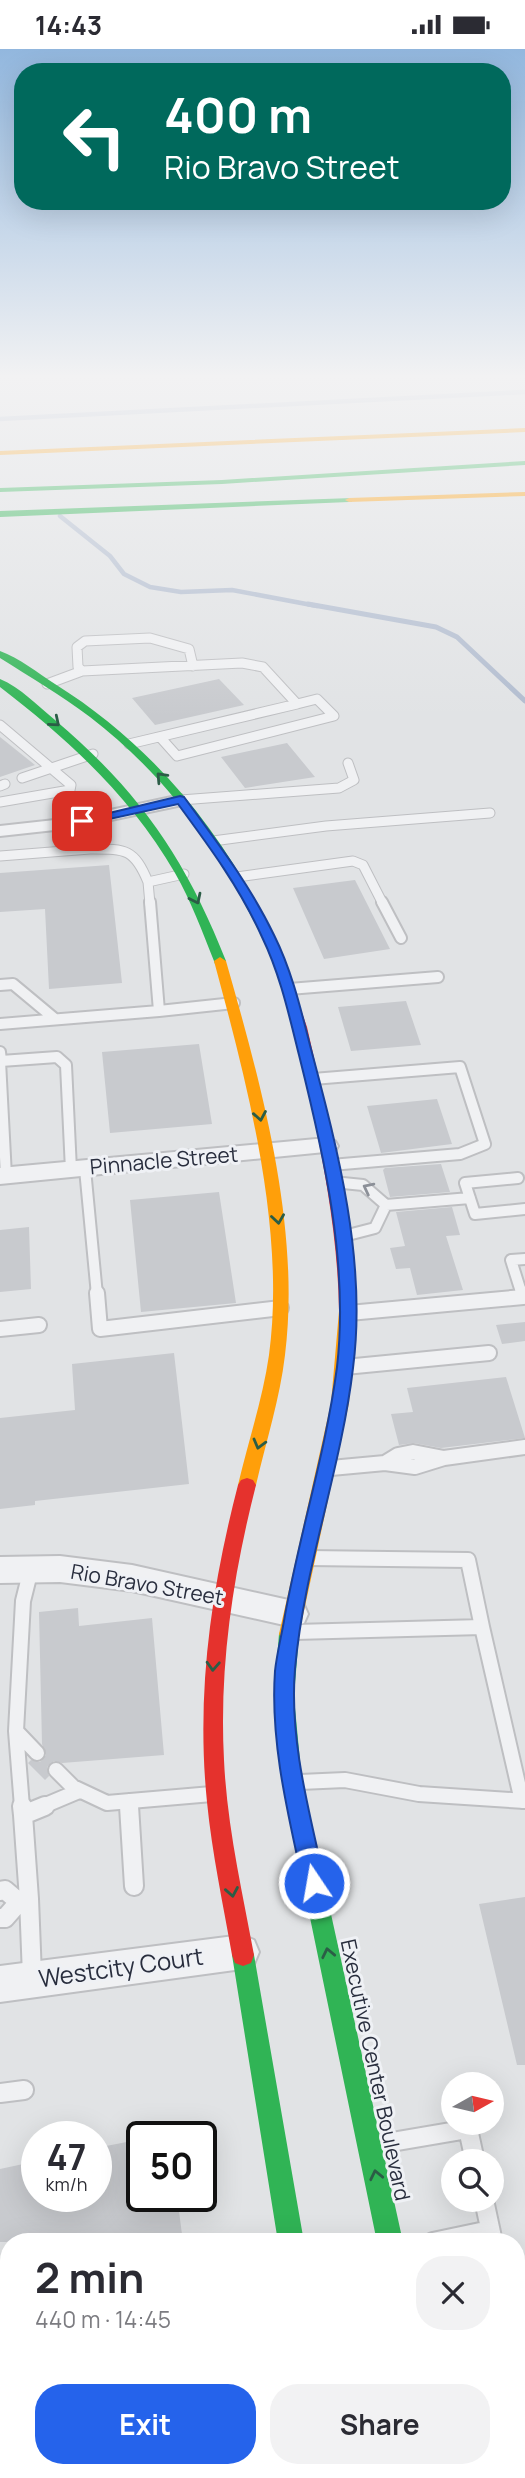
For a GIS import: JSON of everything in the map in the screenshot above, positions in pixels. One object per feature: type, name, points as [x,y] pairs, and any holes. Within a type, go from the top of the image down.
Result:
[{"type":"main road","points":[[0,514],[525,494]]},
{"type":"main road","name":"Executive Center Boulevard","points":[[0,654],[97,717],[128,744],[180,800],[213,841],[237,877],[269,937],[289,989],[313,1079],[343,1237],[348,1313],[345,1367],[327,1468],[304,1558],[292,1623],[285,1670],[285,1717],[292,1782],[388,2233]]},
{"type":"main road","points":[[1,683],[30,673]]},
{"type":"main road","points":[[1,683],[37,707],[93,754],[142,809],[184,874],[209,925],[236,1003],[279,1220],[281,1308],[270,1404],[227,1560],[213,1663],[212,1729],[216,1794],[289,2233]]},
{"type":"street","points":[[0,831],[82,821],[180,800]]},
{"type":"street","name":"Pinnacle Street","points":[[3,1176],[266,1152],[329,1156]]},
{"type":"street","name":"Rio Bravo Street","points":[[0,1570],[61,1569],[132,1578],[221,1598],[292,1623]]},
{"type":"street","name":"Westcity Court","points":[[16,1982],[242,1952]]},
{"type":"lane","points":[[82,671],[78,667],[77,647],[85,641],[150,638],[190,649],[193,666]]},
{"type":"lane","points":[[47,684],[82,671],[242,663],[263,667],[297,704]]},
{"type":"lane","points":[[128,744],[317,699],[334,716],[177,756],[160,737]]},
{"type":"lane","points":[[260,713],[277,731]]},
{"type":"lane","points":[[0,725],[71,785],[70,790],[0,802]]},
{"type":"lane","points":[[22,778],[93,754]]},
{"type":"lane","points":[[180,800],[339,788],[354,780],[348,763]]},
{"type":"lane","points":[[213,841],[326,826],[490,813]]},
{"type":"lane","points":[[82,821],[90,849]]},
{"type":"lane","points":[[0,856],[124,849],[139,859],[148,882],[159,1011]]},
{"type":"lane","points":[[237,877],[353,861],[363,865],[401,938]]},
{"type":"lane","points":[[148,882],[184,874]]},
{"type":"lane","points":[[289,989],[438,977]]},
{"type":"lane","points":[[0,985],[13,984],[55,1019]]},
{"type":"lane","points":[[0,1024],[236,1003]]},
{"type":"lane","points":[[3,1176],[0,1058],[57,1057],[66,1065],[100,1329],[281,1308]]},
{"type":"lane","points":[[313,1079],[460,1066],[485,1144],[460,1154],[329,1156]]},
{"type":"lane","points":[[518,1178],[465,1183],[475,1214],[525,1209]]},
{"type":"lane","points":[[333,1182],[348,1180],[366,1185],[378,1193],[386,1205]]},
{"type":"lane","points":[[386,1205],[470,1198]]},
{"type":"lane","points":[[343,1237],[376,1228],[386,1205]]},
{"type":"lane","points":[[348,1313],[523,1297],[511,1260],[525,1259]]},
{"type":"lane","points":[[0,1329],[39,1325]]},
{"type":"lane","points":[[345,1367],[489,1353]]},
{"type":"lane","points":[[327,1468],[385,1463],[400,1468],[430,1465],[444,1458],[525,1447]]},
{"type":"lane","points":[[292,1782],[345,1780],[419,1794],[524,1801],[468,1560],[304,1558]]},
{"type":"lane","points":[[16,1982],[24,1901],[23,1815],[16,1731],[23,1601],[31,1569]]},
{"type":"lane","points":[[292,1623],[482,1627]]},
{"type":"lane","points":[[16,1731],[37,1753]]},
{"type":"lane","points":[[56,1770],[79,1791],[107,1803],[216,1794]]},
{"type":"lane","points":[[23,1815],[79,1791]]},
{"type":"lane","points":[[129,1801],[134,1886]]},
{"type":"lane","points":[[0,1891],[5,1890],[24,1901]]},
{"type":"lane","points":[[0,1919],[5,1918],[24,1901]]},
{"type":"lane","points":[[0,2093],[24,2090]]},
{"type":"lane","points":[[369,2146],[468,2129],[472,2149]]},
{"type":"lane","points":[[486,2212],[490,2233]]},
{"type":"building","points":[[219,679],[244,705],[155,725],[132,698]]},
{"type":"building","points":[[0,737],[35,765],[0,777]]},
{"type":"building","points":[[287,743],[315,777],[245,788],[221,757]]},
{"type":"building","points":[[109,865],[122,983],[49,989],[45,909],[0,912],[0,873]]},
{"type":"building","points":[[355,880],[390,949],[324,959],[293,888]]},
{"type":"building","points":[[406,1001],[421,1045],[351,1051],[338,1007]]},
{"type":"building","points":[[199,1044],[212,1124],[110,1133],[102,1052]]},
{"type":"building","points":[[437,1099],[452,1144],[381,1153],[367,1106]]},
{"type":"building","points":[[441,1164],[450,1192],[390,1197],[383,1170],[385,1168]]},
{"type":"building","points":[[219,1192],[236,1303],[141,1312],[130,1200]]},
{"type":"building","points":[[452,1207],[460,1235],[446,1236],[463,1290],[417,1295],[410,1268],[396,1269],[390,1248],[405,1246],[396,1212]]},
{"type":"building","points":[[29,1227],[31,1289],[0,1292],[0,1230]]},
{"type":"building","points":[[525,1322],[525,1341],[502,1344],[496,1325]]},
{"type":"building","points":[[174,1353],[189,1484],[35,1501],[35,1505],[0,1509],[0,1418],[75,1410],[72,1364]]},
{"type":"building","points":[[506,1377],[525,1438],[441,1448],[414,1443],[399,1445],[391,1414],[413,1412],[407,1388]]},
{"type":"building","points":[[78,1608],[79,1626],[152,1618],[164,1755],[62,1763],[54,1761],[47,1767],[49,1776],[45,1780],[28,1763],[31,1760],[40,1762],[46,1755],[42,1744],[39,1612]]},
{"type":"building","points":[[525,1897],[525,2065],[517,2065],[479,1904]]},
{"type":"building","points":[[126,2142],[126,2212],[179,2212],[182,2233],[0,2233],[0,2169],[21,2164],[21,2212],[112,2212],[112,2145]]},
{"type":"waterway","points":[[60,516],[110,556],[124,574],[150,587],[181,592],[232,590],[317,606]]},
{"type":"waterway","points":[[308,604],[436,627],[457,637],[525,701]]},
{"type":"traffic: fast","points":[[0,514],[349,500]]},
{"type":"traffic: fast","points":[[0,654],[94,715],[123,739],[177,792],[201,822],[242,885],[275,953]]},
{"type":"traffic: fast","points":[[0,682],[73,741],[134,803],[182,875],[220,961]]},
{"type":"traffic: fast","points":[[289,1634],[284,1697],[292,1782],[388,2233]]},
{"type":"traffic: fast","points":[[243,1955],[289,2233]]},
{"type":"traffic: slow","points":[[349,500],[525,494]]},
{"type":"traffic: slow","points":[[220,961],[249,1066],[275,1208],[282,1278],[277,1356],[247,1485]]},
{"type":"traffic: slow","points":[[289,1634],[340,1403],[347,1311]]},
{"type":"traffic: jam","points":[[275,953],[300,1027],[329,1154],[342,1232],[347,1311]]},
{"type":"traffic: jam","points":[[243,1955],[219,1821],[213,1722],[222,1603],[228,1563],[247,1485]]},
{"type":"route","points":[[82,821],[180,800],[213,841],[237,877],[269,937],[289,989],[318,1101],[343,1237],[348,1313],[345,1367],[328,1464],[306,1548],[285,1670],[285,1717],[292,1782],[314,1883]]}]
